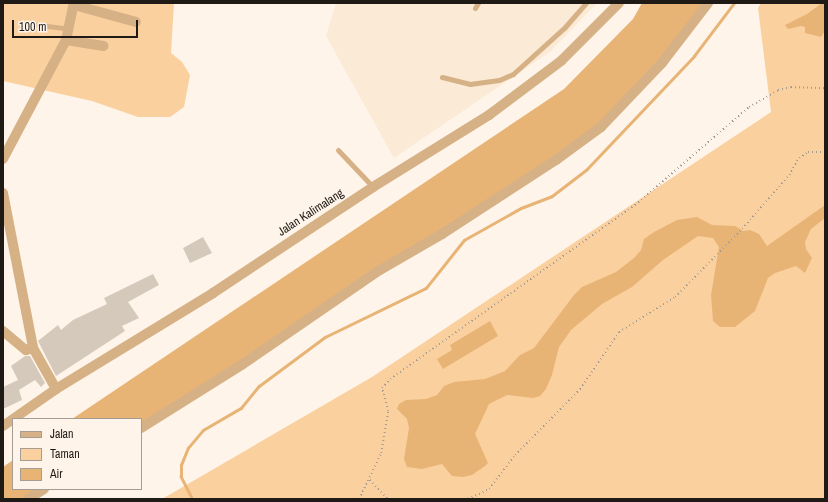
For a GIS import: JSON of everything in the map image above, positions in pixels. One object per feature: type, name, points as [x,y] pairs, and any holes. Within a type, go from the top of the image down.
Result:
[{"type":"street","name":"Jalan Kalimalang","points":[[14,418],[56,389],[214,293],[373,187],[489,115],[527,88],[591,33],[619,3]]},
{"type":"street","points":[[142,427],[243,364],[380,270],[442,234],[556,160],[601,127],[662,63],[708,3]]},
{"type":"street","points":[[3,159],[7,142],[66,40],[70,30],[74,4],[136,22]]},
{"type":"street","points":[[66,40],[104,46]]},
{"type":"street","points":[[3,193],[33,348],[56,389]]},
{"type":"street","points":[[3,331],[26,350],[33,348]]},
{"type":"street","name":"Jalan Kalimalang","points":[[3,426],[12,420]]},
{"type":"street","points":[[28,499],[42,490]]},
{"type":"lane","points":[[442,77],[470,84],[499,80],[513,74],[565,27],[586,3]]},
{"type":"lane","points":[[31,24],[70,30]]},
{"type":"lane","points":[[338,150],[373,187]]},
{"type":"path","points":[[359,499],[370,480],[381,453],[388,420],[382,390],[390,379],[635,205],[749,106],[778,90],[791,87],[825,88]]},
{"type":"path","points":[[468,499],[488,488],[515,455],[580,389],[619,332],[675,297],[742,229],[789,175],[799,158],[808,152],[825,152]]},
{"type":"path","points":[[370,480],[388,499]]},
{"type":"shaded area","points":[[336,3],[597,3],[551,51],[394,158],[326,36]]},
{"type":"green space","points":[[3,3],[174,3],[171,53],[182,62],[190,75],[184,107],[170,117],[138,117],[92,101],[3,81]]},
{"type":"green space","points":[[761,3],[825,3],[825,499],[162,499],[372,377],[771,112],[758,8]]},
{"type":"water","points":[[642,3],[708,3],[601,127],[142,427],[142,418],[73,418],[564,89],[633,19]]},
{"type":"water","points":[[822,3],[825,3],[825,31],[821,37],[805,33],[805,27],[801,26],[788,29],[785,25],[807,14]]},
{"type":"water","points":[[825,205],[825,218],[811,229],[805,242],[806,249],[812,258],[805,273],[796,266],[775,273],[768,278],[755,311],[735,327],[720,327],[713,321],[711,295],[719,247],[713,238],[698,236],[663,260],[632,287],[602,304],[571,330],[559,347],[552,375],[546,389],[540,396],[533,398],[507,395],[489,404],[475,434],[488,463],[485,466],[472,475],[463,477],[452,476],[442,464],[422,469],[407,467],[404,459],[409,428],[407,419],[397,409],[399,404],[406,400],[426,399],[437,395],[444,386],[454,382],[485,379],[505,371],[520,355],[534,348],[574,295],[582,287],[616,272],[634,258],[641,250],[644,239],[654,232],[677,220],[697,217],[712,225],[735,226],[743,231],[750,230],[759,234],[767,246]]},
{"type":"water","points":[[490,321],[498,336],[443,369],[437,359],[452,350],[450,345]]},
{"type":"water","points":[[12,461],[12,490],[42,490],[28,499],[3,499],[3,467]]},
{"type":"building","points":[[203,237],[212,253],[190,263],[183,248]]},
{"type":"building","points":[[153,274],[159,285],[128,302],[139,318],[122,326],[125,331],[56,376],[38,341],[58,325],[61,330],[73,320],[107,304],[104,298]]},
{"type":"building","points":[[25,356],[30,356],[45,383],[41,387],[35,380],[19,390],[22,400],[3,409],[3,387],[18,380],[11,366]]},
{"type":"waterway","points":[[192,499],[181,477],[181,465],[188,448],[203,430],[241,408],[259,386],[325,337],[426,288],[464,240],[521,208],[552,196],[586,170],[694,56],[734,3]]}]
